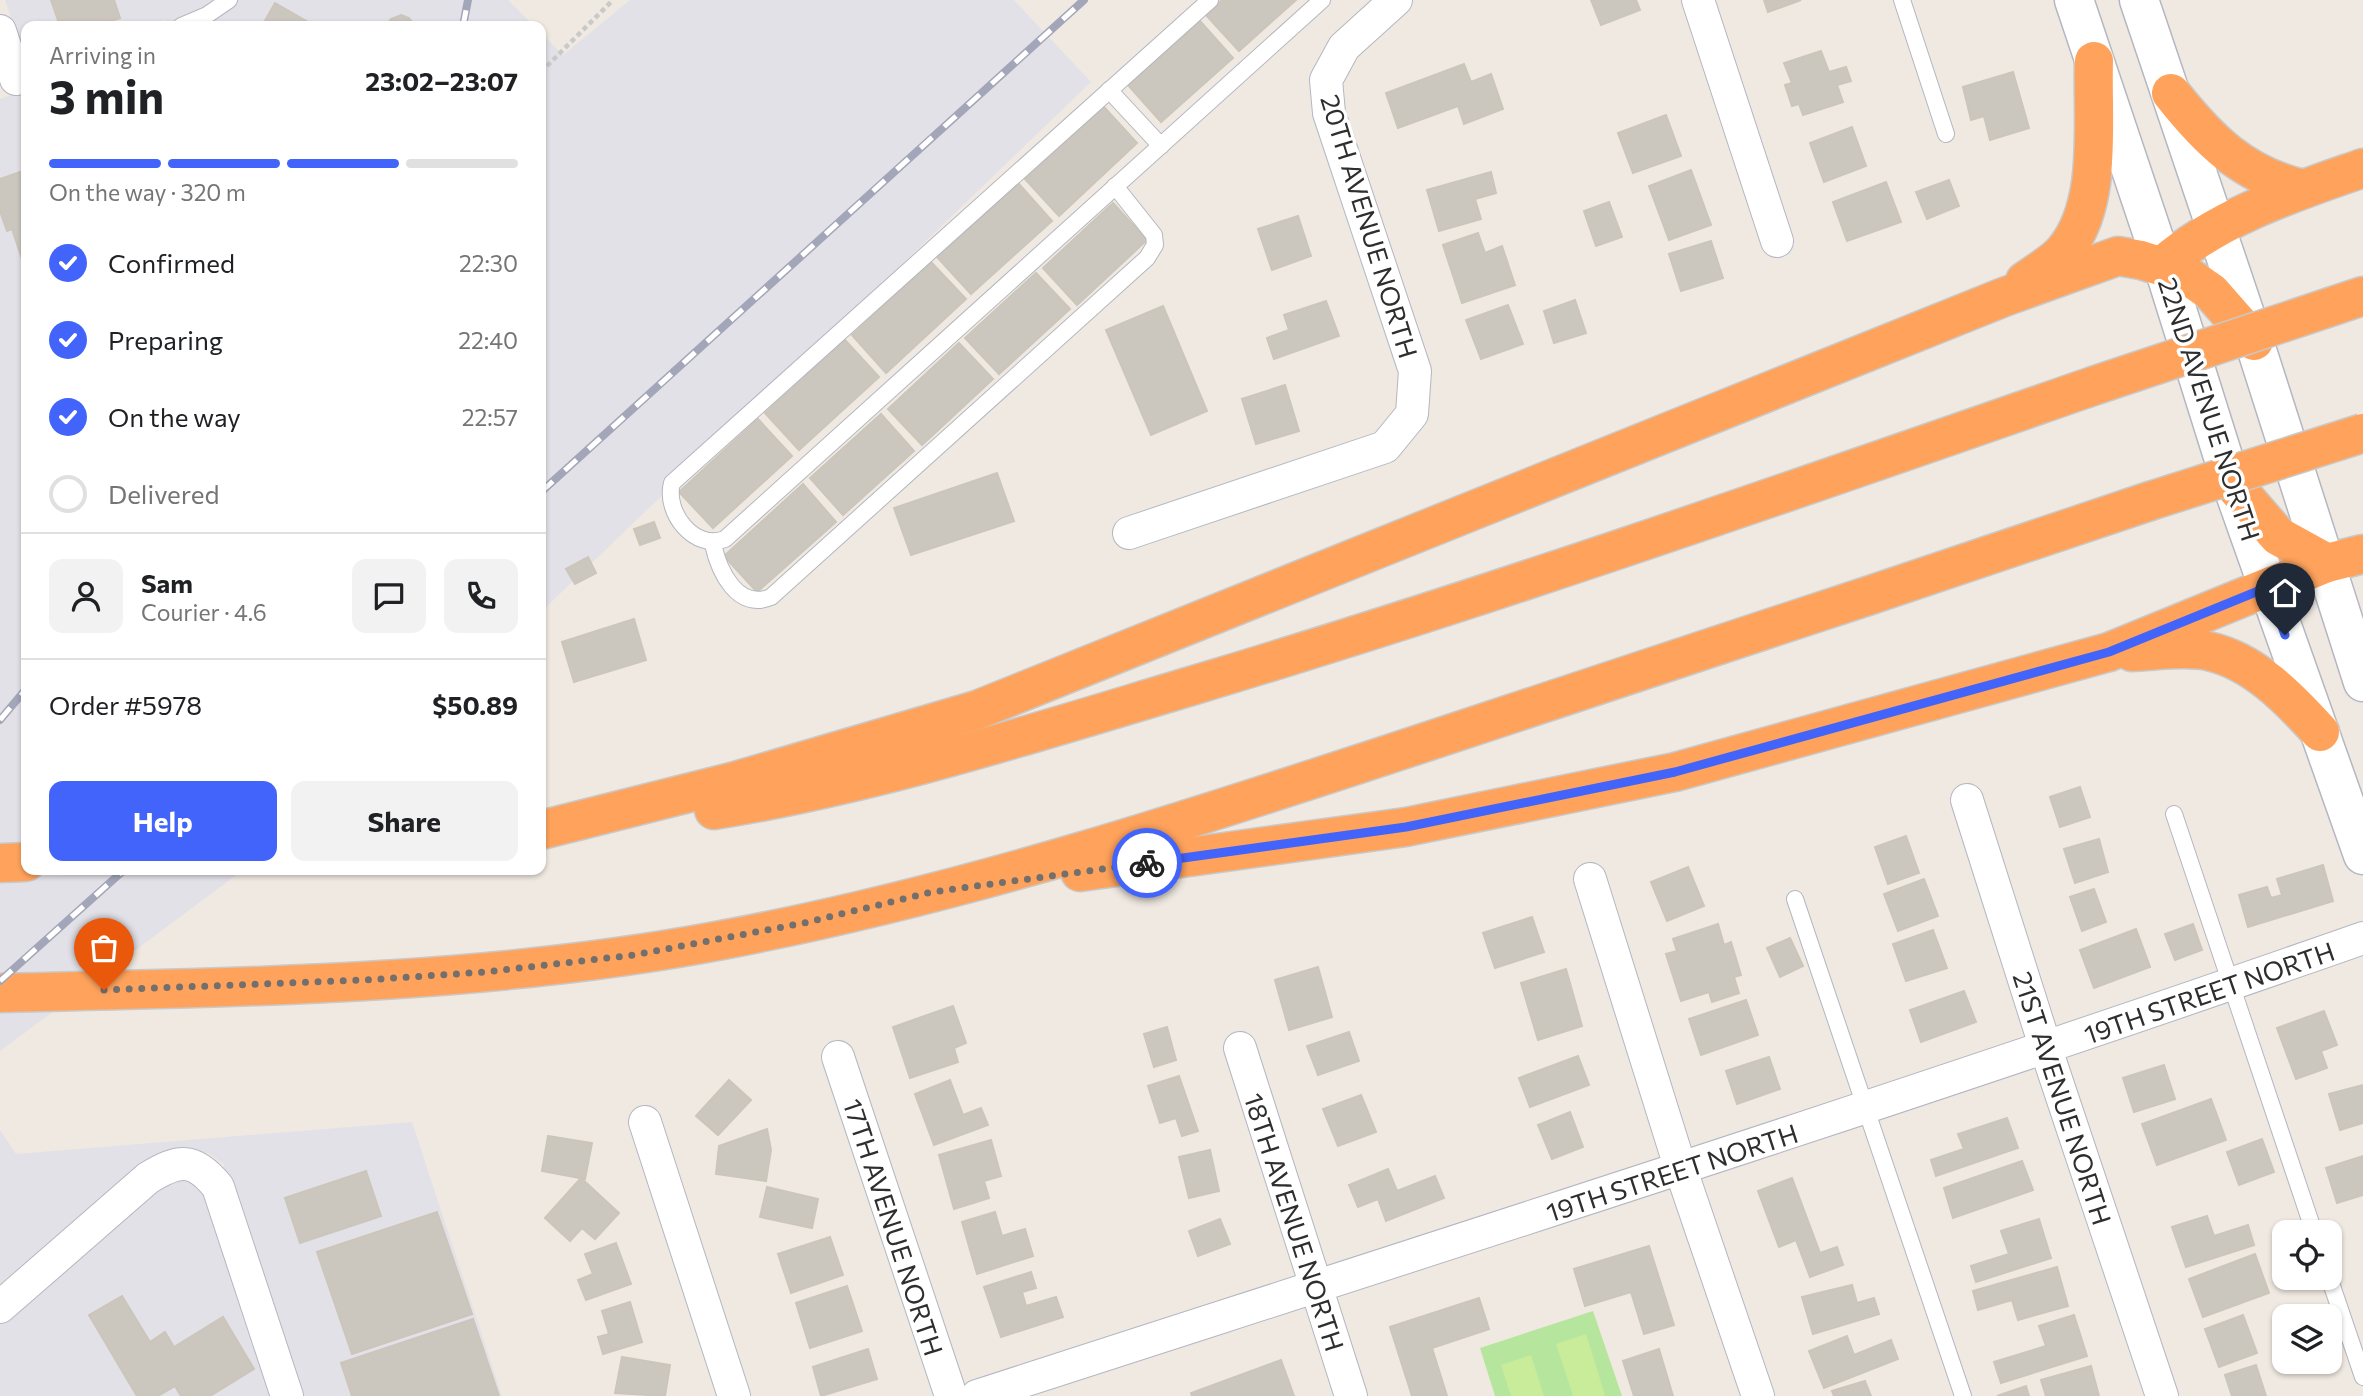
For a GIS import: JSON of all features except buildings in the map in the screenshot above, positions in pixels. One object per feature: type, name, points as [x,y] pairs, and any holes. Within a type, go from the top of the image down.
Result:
[{"type":"highway","points":[[2004,297],[2064,252],[2081,224],[2090,200],[2094,61]]},
{"type":"highway","points":[[2171,93],[2194,122],[2244,167],[2273,182],[2303,189]]},
{"type":"highway","points":[[2163,265],[2191,241],[2217,226],[2303,189],[2363,168]]},
{"type":"highway","points":[[546,829],[732,782],[977,710],[2004,297],[2118,256],[2163,265],[2185,274],[2211,292],[2254,341]]},
{"type":"highway","points":[[546,835],[740,806],[859,781],[1108,711],[1322,646],[1694,525],[2092,386],[2349,301]]},
{"type":"highway","points":[[0,993],[181,988],[485,972],[634,955],[804,923],[932,892],[1203,816],[2150,501],[2363,433]]},
{"type":"highway","points":[[2231,482],[2278,536],[2345,559]]},
{"type":"highway","points":[[932,892],[1406,827],[1548,801],[1675,772],[2109,652],[2268,587],[2345,559]]},
{"type":"highway","points":[[2109,652],[2207,651],[2243,664],[2288,697],[2320,732]]},
{"type":"highway","points":[[0,863],[21,862]]},
{"type":"main road","name":"22ND AVENUE NORTH","points":[[2074,0],[2163,265],[2231,482],[2363,855]]},
{"type":"main road","points":[[2139,0],[2254,341],[2345,559],[2363,682]]},
{"type":"street","name":"20TH AVENUE NORTH","points":[[1129,533],[1385,447],[1412,414],[1415,371],[1329,113],[1326,80],[1344,47],[1396,0]]},
{"type":"street","points":[[1698,0],[1777,241]]},
{"type":"street","points":[[0,31],[14,80]]},
{"type":"street","name":"21ST AVENUE NORTH","points":[[1967,800],[2046,1049],[2162,1396]]},
{"type":"street","points":[[1590,879],[1681,1170],[1758,1396]]},
{"type":"street","name":"19TH STREET NORTH","points":[[977,1396],[1866,1109],[2363,938]]},
{"type":"street","name":"18TH AVENUE NORTH","points":[[1240,1048],[1314,1287],[1351,1396]]},
{"type":"street","name":"17TH AVENUE NORTH","points":[[838,1057],[951,1396]]},
{"type":"street","points":[[645,1122],[734,1396]]},
{"type":"street","points":[[0,1307],[148,1178],[169,1165],[188,1163],[205,1171],[218,1186],[287,1396]]},
{"type":"lane","points":[[193,21],[229,0]]},
{"type":"lane","points":[[1210,0],[672,483],[668,498],[676,517],[701,540],[713,544],[725,539],[1322,0]]},
{"type":"lane","points":[[1902,0],[1946,134]]},
{"type":"lane","points":[[1109,90],[1161,146]]},
{"type":"lane","points":[[713,544],[716,560],[730,585],[745,599],[758,603],[771,597],[1147,258],[1156,245],[1154,235],[1115,186]]},
{"type":"lane","points":[[2174,814],[2310,1220]]},
{"type":"lane","points":[[1795,899],[1963,1396]]},
{"type":"lane","points":[[2333,1290],[2363,1377]]},
{"type":"path","points":[[546,67],[613,0]]},
{"type":"shaded area","points":[[5,0],[508,0],[529,21],[21,21],[21,47]]},
{"type":"shaded area","points":[[630,0],[1014,0],[1091,82],[546,607],[546,38],[563,55]]},
{"type":"shaded area","points":[[21,92],[21,849],[0,850],[0,99]]},
{"type":"shaded area","points":[[236,875],[90,984],[0,984],[0,877]]},
{"type":"shaded area","points":[[0,1011],[54,1011],[0,1051]]},
{"type":"shaded area","points":[[412,1122],[502,1396],[303,1396],[232,1182],[222,1169],[225,1165],[208,1153],[0,1289],[0,1130],[16,1154]]},
{"type":"shaded area","points":[[184,1176],[204,1193],[272,1396],[0,1396],[0,1325],[156,1188]]},
{"type":"green space","points":[[1593,1311],[1622,1396],[1495,1396],[1480,1348]]},
{"type":"green space","points":[[1586,1334],[1605,1395],[1573,1396],[1556,1344]]},
{"type":"green space","points":[[1531,1355],[1544,1396],[1511,1396],[1501,1365]]},
{"type":"railway","points":[[464,21],[468,0]]},
{"type":"railway","points":[[546,487],[1084,0]]},
{"type":"railway","points":[[0,720],[21,695]]},
{"type":"railway","points":[[0,981],[118,875]]},
{"type":"way so far","points":[[104,990],[341,982],[485,972],[634,955],[721,941],[932,892],[1147,863]]},
{"type":"route","points":[[1147,863],[1406,827],[1548,801],[1675,772],[1920,702],[2109,652],[2268,587],[2285,635]]}]
